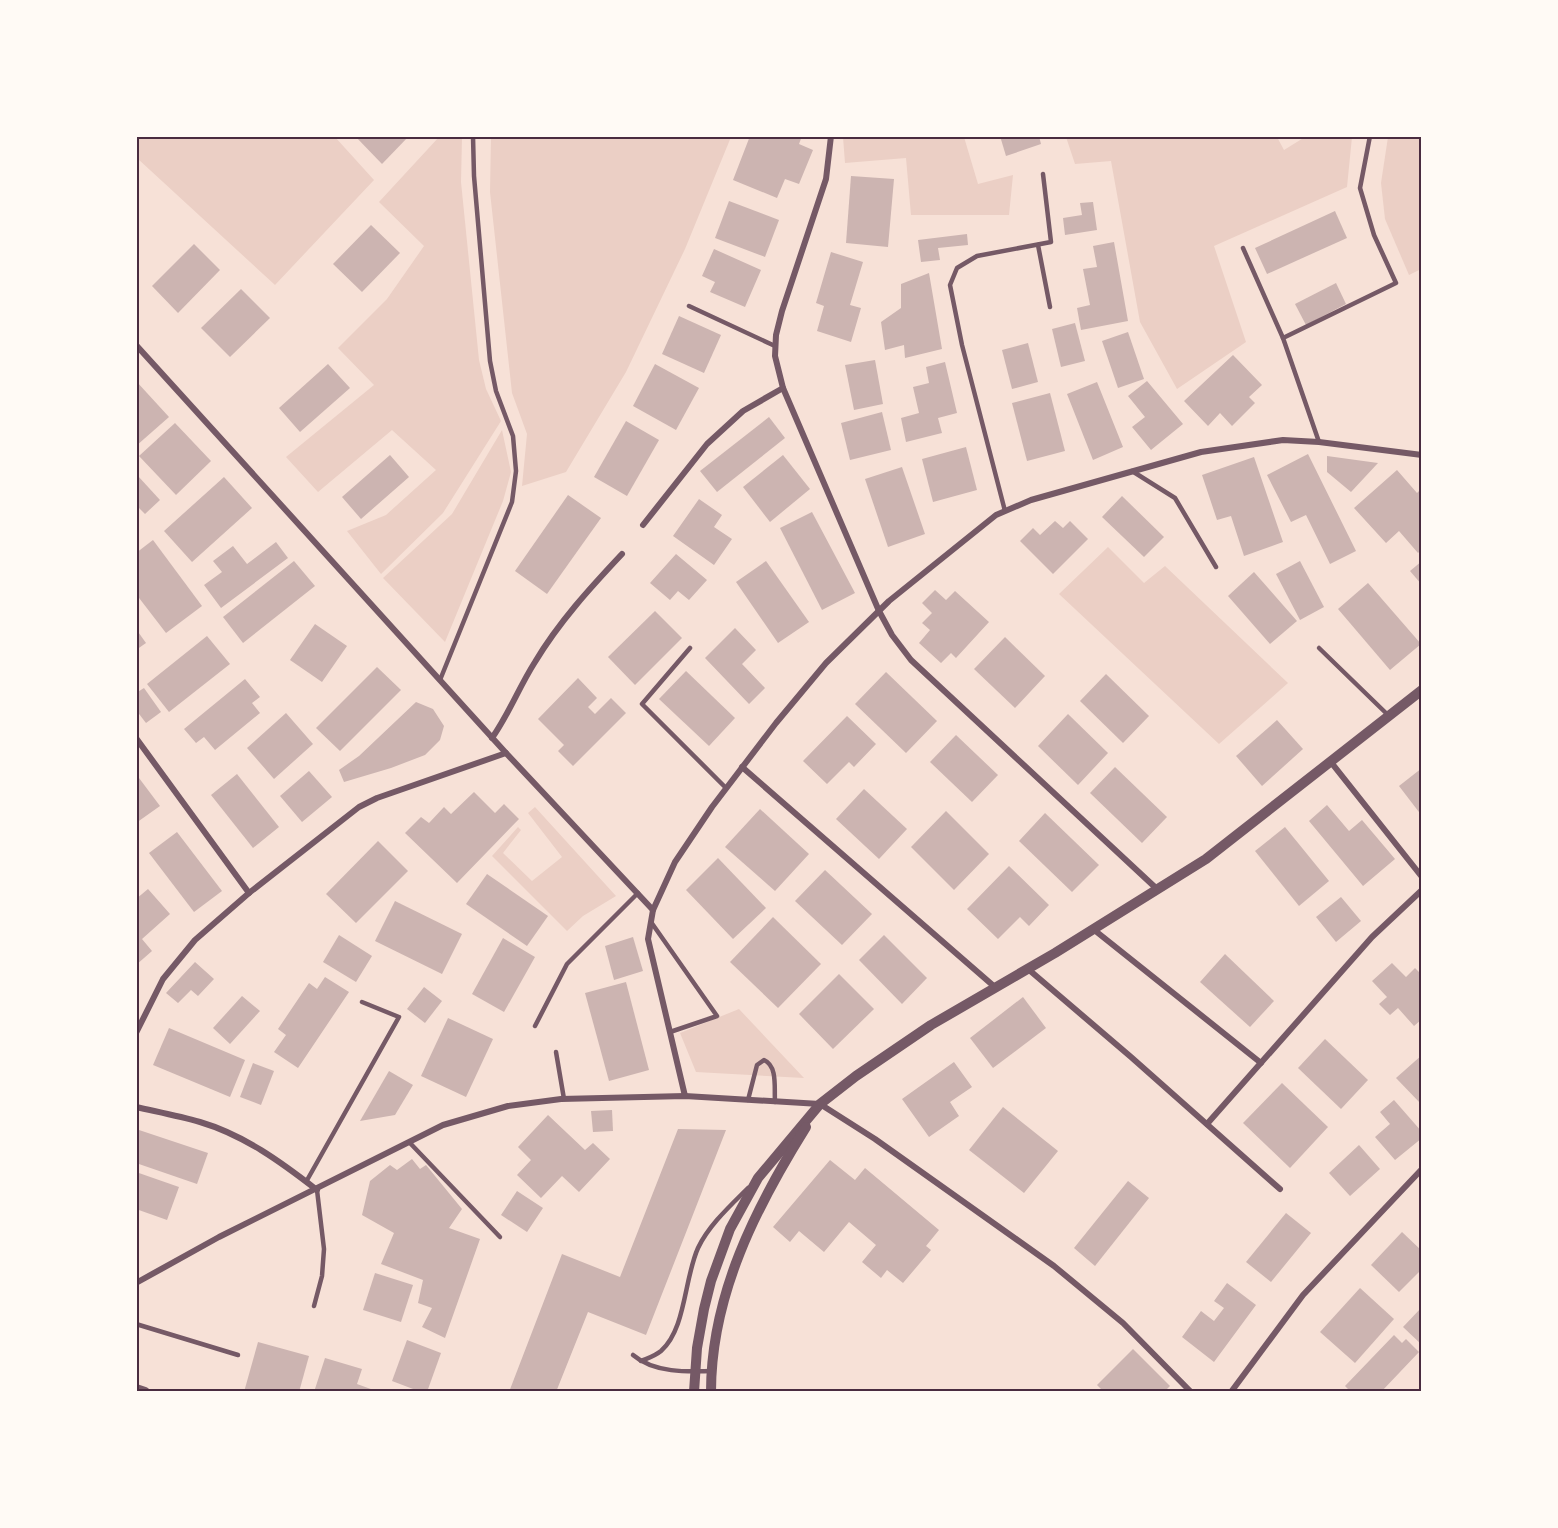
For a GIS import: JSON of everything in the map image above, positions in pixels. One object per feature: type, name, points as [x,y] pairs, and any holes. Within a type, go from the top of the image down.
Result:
[{"type":"street","points":[[831,136],[826,179],[782,311],[775,357],[783,388],[879,611],[892,635],[911,660],[1157,889]]},
{"type":"street","points":[[136,345],[492,738],[653,910]]},
{"type":"street","points":[[643,525],[707,444],[743,411],[783,388]]},
{"type":"street","points":[[685,1096],[648,939],[653,910],[675,862],[726,788],[826,663],[879,611],[996,515],[1031,500],[1201,452],[1283,440],[1422,455]]},
{"type":"street","points":[[492,738],[555,631],[622,554]]},
{"type":"street","points":[[694,1392],[704,1309],[716,1265],[730,1229],[758,1178],[820,1104],[856,1076],[931,1025],[1028,969],[1206,859],[1422,690]]},
{"type":"street","points":[[136,738],[249,893]]},
{"type":"street","points":[[136,1033],[163,979],[195,940],[249,893],[359,807],[377,798],[506,753]]},
{"type":"street","points":[[1330,761],[1422,877]]},
{"type":"street","points":[[742,767],[996,988]]},
{"type":"street","points":[[1207,1124],[1372,938],[1422,890]]},
{"type":"street","points":[[1094,929],[1261,1062]]},
{"type":"street","points":[[1028,969],[1280,1190]]},
{"type":"street","points":[[136,1283],[185,1255],[443,1125],[471,1115],[508,1106],[564,1099],[685,1096],[820,1104],[875,1139],[1054,1266],[1123,1323],[1184,1388],[1191,1392]]},
{"type":"street","points":[[711,1392],[721,1312],[742,1245],[777,1173],[820,1104]]},
{"type":"street","points":[[136,1107],[221,1129],[284,1164],[317,1190]]},
{"type":"street","points":[[1231,1392],[1303,1295],[1422,1169]]},
{"type":"street","points":[[136,1389],[145,1392]]},
{"type":"lane","points":[[440,680],[512,502],[516,471],[513,436],[496,391],[490,361],[474,176],[473,136]]},
{"type":"lane","points":[[1283,338],[1396,283],[1374,235],[1360,189],[1370,136]]},
{"type":"lane","points":[[1005,511],[962,345],[950,285],[957,268],[977,256],[1051,243],[1043,174]]},
{"type":"lane","points":[[1038,245],[1050,307]]},
{"type":"lane","points":[[1244,248],[1283,338],[1318,442]]},
{"type":"lane","points":[[689,306],[775,346]]},
{"type":"lane","points":[[1132,471],[1175,498],[1216,567]]},
{"type":"lane","points":[[690,648],[642,704],[726,788]]},
{"type":"lane","points":[[1319,648],[1388,715]]},
{"type":"lane","points":[[535,1026],[567,964],[638,893]]},
{"type":"lane","points":[[651,922],[717,1016],[670,1032]]},
{"type":"lane","points":[[306,1182],[399,1017],[362,1002]]},
{"type":"lane","points":[[556,1052],[564,1099]]},
{"type":"lane","points":[[748,1100],[757,1065],[764,1060],[770,1062],[773,1069],[775,1102]]},
{"type":"lane","points":[[410,1143],[500,1237]]},
{"type":"lane","points":[[641,1361],[661,1351],[676,1330],[689,1271],[709,1230],[758,1178]]},
{"type":"lane","points":[[314,1306],[322,1276],[324,1249],[317,1190]]},
{"type":"lane","points":[[136,1324],[238,1355]]},
{"type":"lane","points":[[633,1355],[641,1361],[672,1370],[712,1371]]},
{"type":"shaded area","points":[[137,136],[335,137],[374,180],[275,285],[138,159],[137,161]]},
{"type":"shaded area","points":[[439,137],[462,137],[461,182],[479,360],[486,389],[501,421],[443,513],[381,574],[347,531],[386,515],[436,470],[392,430],[318,492],[286,457],[374,385],[338,348],[387,299],[424,246],[379,202]]},
{"type":"shaded area","points":[[491,137],[731,137],[685,249],[626,372],[566,472],[522,486],[527,434],[512,393],[490,192]]},
{"type":"shaded area","points":[[843,137],[964,137],[978,184],[1013,175],[1009,215],[911,215],[906,158],[845,163]]},
{"type":"shaded area","points":[[1066,137],[1277,137],[1284,150],[1305,137],[1352,137],[1347,187],[1214,246],[1246,342],[1177,389],[1140,322],[1111,161],[1075,164]]},
{"type":"shaded area","points":[[1388,137],[1421,137],[1421,269],[1409,275],[1385,219],[1381,183]]},
{"type":"shaded area","points":[[502,430],[511,472],[503,501],[445,642],[383,578],[452,514]]},
{"type":"shaded area","points":[[1108,547],[1144,583],[1165,566],[1288,683],[1219,744],[1059,594]]},
{"type":"shaded area","points":[[535,807],[616,896],[583,916],[567,931],[492,856],[518,827],[521,830],[503,853],[532,881],[562,857],[528,813]]},
{"type":"shaded area","points":[[739,1009],[804,1078],[696,1072],[680,1033]]},
{"type":"building","points":[[355,136],[409,136],[382,164]]},
{"type":"building","points":[[750,136],[802,136],[799,144],[813,150],[799,184],[785,179],[777,198],[733,180]]},
{"type":"building","points":[[1000,136],[1039,136],[1041,144],[1006,156]]},
{"type":"building","points":[[851,176],[894,179],[888,247],[846,243]]},
{"type":"building","points":[[729,201],[779,220],[765,257],[715,238]]},
{"type":"building","points":[[1093,202],[1097,230],[1065,235],[1063,218],[1082,215],[1080,203]]},
{"type":"building","points":[[1335,211],[1347,238],[1267,274],[1255,248]]},
{"type":"building","points":[[371,225],[400,253],[362,292],[333,264]]},
{"type":"building","points":[[967,234],[968,245],[938,248],[940,260],[921,262],[918,240]]},
{"type":"building","points":[[1114,242],[1128,321],[1081,330],[1077,308],[1090,305],[1083,269],[1097,267],[1093,246]]},
{"type":"building","points":[[194,244],[220,270],[178,313],[152,286]]},
{"type":"building","points":[[714,249],[761,270],[745,307],[710,292],[715,282],[702,276]]},
{"type":"building","points":[[831,252],[863,262],[850,305],[861,308],[851,342],[817,331],[824,306],[816,303]]},
{"type":"building","points":[[929,273],[942,349],[905,358],[904,345],[885,350],[881,322],[901,308],[901,284]]},
{"type":"building","points":[[1336,283],[1346,304],[1306,325],[1295,304]]},
{"type":"building","points":[[241,289],[270,318],[230,357],[201,328]]},
{"type":"building","points":[[679,316],[721,335],[704,373],[662,354]]},
{"type":"building","points":[[1075,323],[1085,361],[1061,367],[1052,329]]},
{"type":"building","points":[[1128,332],[1144,379],[1118,388],[1102,341]]},
{"type":"building","points":[[1028,343],[1038,382],[1012,389],[1002,350]]},
{"type":"building","points":[[1233,355],[1262,385],[1249,397],[1255,403],[1232,426],[1220,413],[1208,426],[1184,401]]},
{"type":"building","points":[[875,360],[883,404],[854,410],[845,365]]},
{"type":"building","points":[[945,362],[957,413],[938,418],[942,433],[906,442],[901,418],[919,413],[913,387],[929,383],[926,367]]},
{"type":"building","points":[[328,364],[350,388],[300,432],[279,408]]},
{"type":"building","points":[[655,364],[699,388],[676,430],[633,406]]},
{"type":"building","points":[[136,381],[169,417],[136,446]]},
{"type":"building","points":[[1147,381],[1183,424],[1151,450],[1132,427],[1145,417],[1128,396]]},
{"type":"building","points":[[1097,382],[1123,447],[1093,460],[1067,394]]},
{"type":"building","points":[[1050,393],[1065,451],[1027,461],[1012,403]]},
{"type":"building","points":[[882,412],[891,450],[850,460],[841,423]]},
{"type":"building","points":[[769,417],[785,438],[717,492],[700,471]]},
{"type":"building","points":[[626,421],[659,440],[627,496],[594,477]]},
{"type":"building","points":[[175,423],[211,461],[176,495],[139,456]]},
{"type":"building","points":[[966,447],[977,490],[933,502],[922,459]]},
{"type":"building","points":[[1308,454],[1356,551],[1330,564],[1306,515],[1291,522],[1267,475]]},
{"type":"building","points":[[390,455],[409,477],[361,519],[342,497]]},
{"type":"building","points":[[783,455],[810,489],[770,522],[743,487]]},
{"type":"building","points":[[1327,456],[1378,463],[1351,492],[1327,472]]},
{"type":"building","points":[[1254,457],[1283,542],[1244,556],[1231,516],[1217,520],[1202,475]]},
{"type":"building","points":[[902,467],[925,534],[888,547],[865,479]]},
{"type":"building","points":[[1397,470],[1417,493],[1422,488],[1422,549],[1418,553],[1399,531],[1386,543],[1354,508]]},
{"type":"building","points":[[138,476],[160,500],[145,514],[136,505]]},
{"type":"building","points":[[224,477],[252,508],[192,562],[164,531]]},
{"type":"building","points":[[568,495],[601,518],[547,594],[515,571]]},
{"type":"building","points":[[1122,496],[1164,537],[1144,557],[1102,517]]},
{"type":"building","points":[[699,499],[722,515],[714,527],[732,539],[714,565],[673,536]]},
{"type":"building","points":[[812,512],[855,593],[822,610],[780,528]]},
{"type":"building","points":[[1055,521],[1063,528],[1070,521],[1088,539],[1053,574],[1020,541],[1033,528],[1040,535]]},
{"type":"building","points":[[153,540],[202,606],[166,633],[136,594],[136,553]]},
{"type":"building","points":[[276,542],[288,558],[221,608],[204,585],[222,572],[213,561],[233,546],[247,564]]},
{"type":"building","points":[[676,554],[707,580],[689,600],[678,591],[670,600],[650,583]]},
{"type":"building","points":[[294,561],[315,586],[243,643],[223,617]]},
{"type":"building","points":[[766,561],[809,622],[778,643],[736,582]]},
{"type":"building","points":[[1300,561],[1324,607],[1300,620],[1276,574]]},
{"type":"building","points":[[1422,561],[1422,585],[1410,571]]},
{"type":"building","points":[[1254,572],[1297,621],[1270,644],[1228,596]]},
{"type":"building","points":[[1368,583],[1421,644],[1390,670],[1338,609]]},
{"type":"building","points":[[935,590],[946,600],[955,591],[989,622],[956,658],[951,653],[941,663],[919,643],[930,630],[922,623],[932,613],[922,603]]},
{"type":"building","points":[[655,611],[682,638],[635,685],[608,657]]},
{"type":"building","points":[[315,624],[347,646],[322,682],[290,660]]},
{"type":"building","points":[[735,628],[756,650],[742,664],[765,688],[749,704],[705,658]]},
{"type":"building","points":[[136,629],[146,643],[136,650]]},
{"type":"building","points":[[207,636],[230,664],[169,712],[147,684]]},
{"type":"building","points":[[1005,637],[1045,676],[1015,708],[974,669]]},
{"type":"building","points":[[377,667],[401,690],[340,751],[316,728]]},
{"type":"building","points":[[686,671],[735,718],[709,746],[659,699]]},
{"type":"building","points":[[886,672],[937,721],[906,753],[855,704]]},
{"type":"building","points":[[1106,674],[1149,716],[1123,743],[1080,701]]},
{"type":"building","points":[[578,678],[597,698],[588,707],[595,714],[611,698],[626,713],[573,766],[558,751],[564,745],[538,719]]},
{"type":"building","points":[[245,679],[260,697],[252,703],[260,713],[215,750],[204,737],[196,743],[184,729]]},
{"type":"building","points":[[144,688],[161,712],[146,723],[136,710],[136,693]]},
{"type":"building","points":[[416,702],[433,709],[444,726],[440,740],[425,755],[344,782],[339,770],[359,756]]},
{"type":"building","points":[[286,713],[313,744],[274,779],[247,748]]},
{"type":"building","points":[[1068,714],[1108,753],[1078,785],[1038,746]]},
{"type":"building","points":[[847,716],[876,744],[854,767],[849,762],[827,784],[803,761]]},
{"type":"building","points":[[1277,720],[1303,749],[1262,786],[1236,756]]},
{"type":"building","points":[[956,735],[998,775],[972,802],[930,762]]},
{"type":"building","points":[[1115,767],[1167,817],[1142,843],[1090,793]]},
{"type":"building","points":[[1422,768],[1422,816],[1399,786]]},
{"type":"building","points":[[309,771],[332,797],[302,822],[280,796]]},
{"type":"building","points":[[136,774],[160,806],[136,823]]},
{"type":"building","points":[[237,774],[279,827],[253,848],[211,795]]},
{"type":"building","points":[[864,789],[907,829],[879,859],[836,819]]},
{"type":"building","points":[[474,792],[495,813],[504,804],[519,819],[457,883],[405,833],[421,817],[429,823],[444,807],[451,814]]},
{"type":"building","points":[[1327,805],[1349,831],[1362,820],[1395,859],[1363,886],[1309,821]]},
{"type":"building","points":[[760,809],[809,854],[775,891],[725,847]]},
{"type":"building","points":[[946,811],[989,854],[954,890],[911,847]]},
{"type":"building","points":[[1045,813],[1099,865],[1072,892],[1019,841]]},
{"type":"building","points":[[1285,827],[1329,881],[1299,906],[1255,851]]},
{"type":"building","points":[[177,832],[222,891],[194,912],[149,853]]},
{"type":"building","points":[[378,841],[408,871],[356,923],[326,894]]},
{"type":"building","points":[[718,858],[766,908],[733,939],[686,890]]},
{"type":"building","points":[[1009,866],[1049,905],[1029,926],[1020,917],[998,939],[967,909]]},
{"type":"building","points":[[825,870],[872,914],[842,945],[795,901]]},
{"type":"building","points":[[487,874],[548,916],[527,946],[466,904]]},
{"type":"building","points":[[148,889],[170,914],[142,939],[152,951],[136,965],[136,899]]},
{"type":"building","points":[[1341,897],[1361,921],[1336,942],[1316,917]]},
{"type":"building","points":[[395,901],[462,934],[442,974],[375,941]]},
{"type":"building","points":[[773,917],[821,964],[778,1008],[730,962]]},
{"type":"building","points":[[339,935],[372,956],[356,982],[323,962]]},
{"type":"building","points":[[884,935],[927,978],[902,1004],[859,960]]},
{"type":"building","points":[[633,937],[643,971],[614,980],[605,946]]},
{"type":"building","points":[[503,938],[535,957],[504,1012],[472,994]]},
{"type":"building","points":[[1225,954],[1274,1001],[1250,1027],[1200,982]]},
{"type":"building","points":[[195,962],[214,979],[198,996],[191,990],[178,1003],[166,993]]},
{"type":"building","points":[[1392,963],[1406,977],[1415,968],[1422,975],[1422,1019],[1414,1026],[1398,1008],[1390,1015],[1379,1004],[1387,997],[1372,981]]},
{"type":"building","points":[[839,974],[874,1009],[833,1049],[799,1014]]},
{"type":"building","points":[[325,977],[349,992],[298,1068],[274,1052],[286,1035],[278,1029],[309,983],[317,989]]},
{"type":"building","points":[[626,982],[649,1070],[609,1081],[585,993]]},
{"type":"building","points":[[424,987],[442,1001],[425,1023],[407,1009]]},
{"type":"building","points":[[242,996],[260,1011],[230,1044],[213,1028]]},
{"type":"building","points":[[1023,997],[1046,1028],[993,1068],[970,1038]]},
{"type":"building","points":[[448,1018],[493,1039],[466,1097],[421,1076]]},
{"type":"building","points":[[169,1028],[245,1060],[230,1097],[153,1065]]},
{"type":"building","points":[[1325,1039],[1368,1080],[1341,1109],[1298,1068]]},
{"type":"building","points":[[1422,1055],[1422,1105],[1396,1078]]},
{"type":"building","points":[[954,1062],[972,1087],[950,1102],[959,1116],[929,1137],[902,1099]]},
{"type":"building","points":[[253,1063],[274,1071],[261,1105],[240,1097]]},
{"type":"building","points":[[389,1071],[413,1085],[395,1115],[360,1121]]},
{"type":"building","points":[[1282,1083],[1328,1127],[1290,1168],[1243,1123]]},
{"type":"building","points":[[1394,1100],[1422,1132],[1422,1138],[1395,1160],[1375,1137],[1390,1124],[1380,1112]]},
{"type":"building","points":[[1003,1107],[1058,1151],[1024,1193],[969,1150]]},
{"type":"building","points":[[612,1110],[613,1131],[593,1132],[591,1111]]},
{"type":"building","points":[[548,1115],[585,1150],[593,1143],[610,1159],[579,1192],[562,1176],[541,1198],[517,1175],[531,1160],[518,1147]]},
{"type":"building","points":[[136,1129],[208,1153],[197,1184],[136,1163]]},
{"type":"building","points":[[678,1129],[726,1130],[646,1335],[588,1312],[556,1392],[509,1392],[562,1254],[620,1277]]},
{"type":"building","points":[[1359,1145],[1380,1169],[1350,1196],[1329,1173]]},
{"type":"building","points":[[412,1159],[420,1169],[426,1165],[462,1209],[449,1228],[480,1239],[445,1338],[422,1327],[432,1308],[418,1303],[423,1280],[381,1264],[394,1233],[362,1215],[370,1181],[390,1165],[397,1170]]},
{"type":"building","points":[[830,1160],[855,1180],[865,1168],[939,1230],[926,1246],[931,1250],[903,1283],[887,1270],[881,1278],[862,1262],[876,1245],[849,1222],[824,1252],[799,1231],[790,1242],[773,1227]]},
{"type":"building","points":[[136,1172],[179,1187],[167,1220],[136,1209]]},
{"type":"building","points":[[1128,1181],[1149,1198],[1095,1266],[1074,1248]]},
{"type":"building","points":[[517,1191],[543,1208],[527,1232],[501,1215]]},
{"type":"building","points":[[1286,1213],[1311,1233],[1271,1282],[1246,1262]]},
{"type":"building","points":[[1402,1232],[1422,1251],[1422,1269],[1399,1292],[1371,1265]]},
{"type":"building","points":[[375,1273],[413,1285],[401,1322],[363,1310]]},
{"type":"building","points":[[1227,1283],[1256,1305],[1214,1362],[1182,1337],[1201,1311],[1214,1321],[1224,1308],[1214,1301]]},
{"type":"building","points":[[1360,1288],[1394,1319],[1355,1363],[1320,1332]]},
{"type":"building","points":[[1422,1307],[1422,1345],[1403,1327]]},
{"type":"building","points":[[1394,1335],[1402,1343],[1406,1339],[1419,1352],[1381,1392],[1351,1392],[1345,1386]]},
{"type":"building","points":[[407,1340],[441,1353],[427,1392],[392,1381]]},
{"type":"building","points":[[258,1342],[309,1356],[299,1392],[244,1392]]},
{"type":"building","points":[[1133,1349],[1170,1386],[1164,1392],[1104,1392],[1097,1385]]},
{"type":"building","points":[[325,1358],[362,1369],[357,1384],[379,1392],[314,1392]]}]
